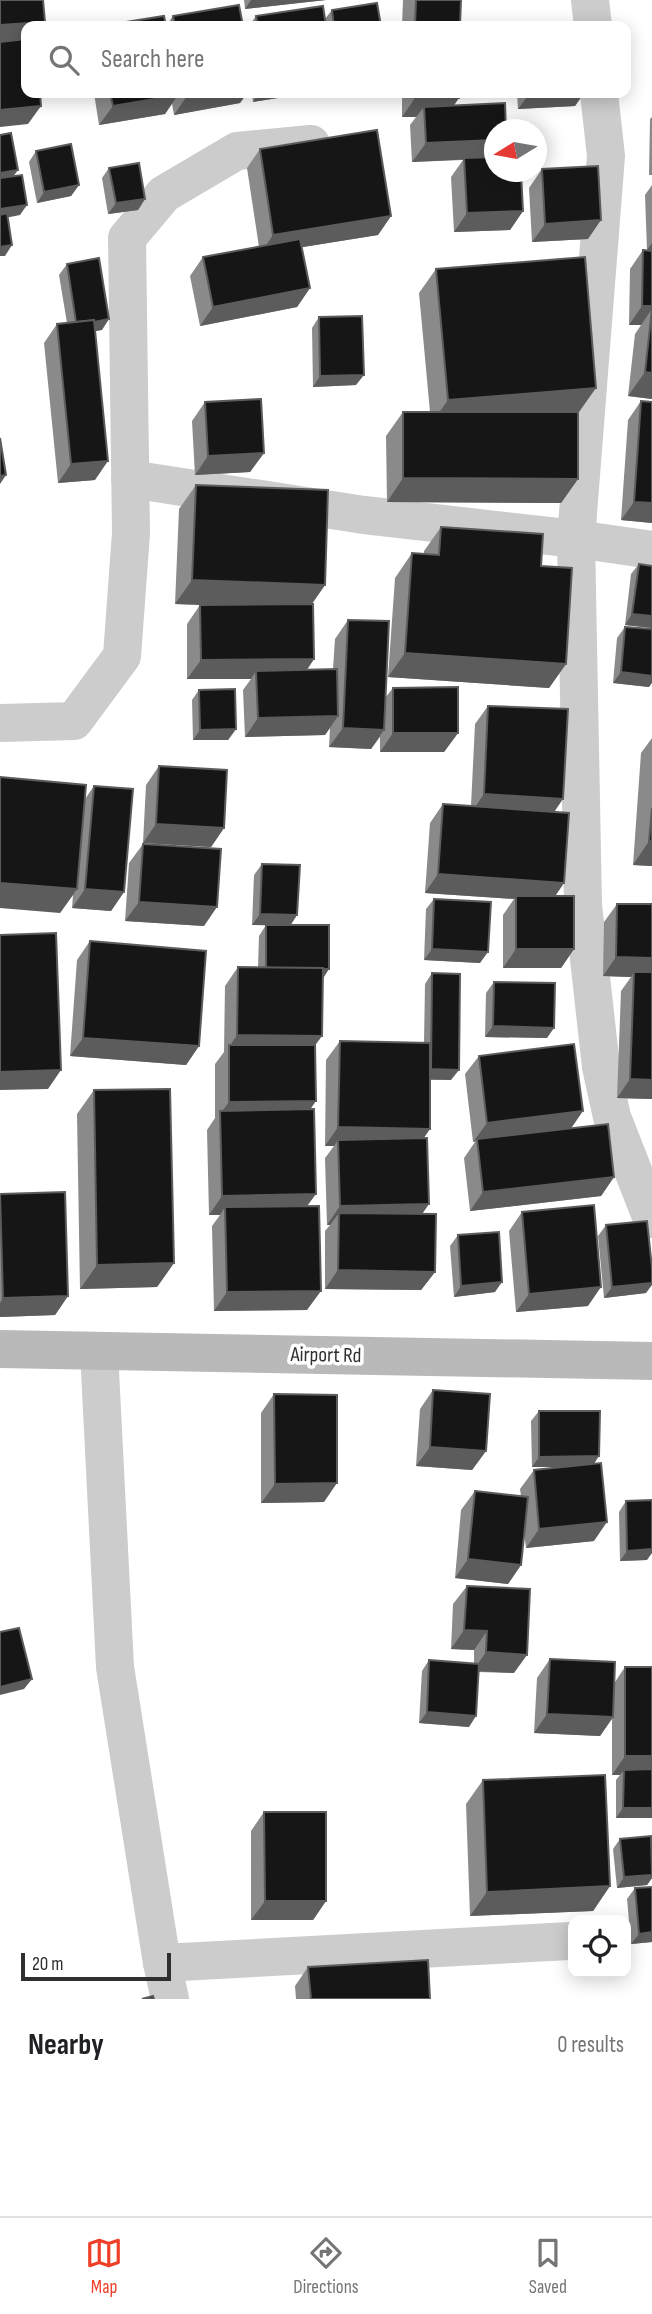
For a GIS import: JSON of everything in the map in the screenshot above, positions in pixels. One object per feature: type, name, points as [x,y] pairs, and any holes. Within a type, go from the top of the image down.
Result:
[{"type":"main road","name":"Airport Rd","points":[[0,1349],[652,1361]]},
{"type":"street","points":[[590,0],[592,21]]},
{"type":"street","points":[[600,98],[606,156],[576,538],[583,905],[600,1053],[612,1117],[652,1219]]},
{"type":"street","points":[[0,723],[74,721],[122,656],[131,533],[127,238],[164,194],[237,152],[351,141]]},
{"type":"street","points":[[130,479],[363,515],[576,538],[652,550]]},
{"type":"street","points":[[99,1351],[115,1667],[166,1981],[568,1941]]},
{"type":"building","points":[[0,0],[43,0],[45,21],[21,21],[21,24],[0,25]]},
{"type":"building","points":[[416,0],[461,0],[460,21],[415,21]]},
{"type":"building","points":[[377,3],[380,21],[333,21],[332,10]]},
{"type":"building","points":[[239,5],[242,21],[174,21],[173,16]]},
{"type":"building","points":[[323,6],[325,21],[257,21],[256,16]]},
{"type":"building","points":[[164,16],[165,21],[132,21]]},
{"type":"building","points":[[21,40],[21,98],[40,98],[41,106],[0,110],[0,42]]},
{"type":"building","points":[[111,98],[160,98],[113,106]]},
{"type":"building","points":[[505,103],[506,119],[484,119],[484,140],[426,143],[424,107]]},
{"type":"building","points":[[377,130],[391,216],[273,235],[260,149]]},
{"type":"building","points":[[11,133],[18,170],[0,173],[0,135]]},
{"type":"building","points":[[71,144],[79,185],[44,192],[36,151]]},
{"type":"building","points":[[484,157],[484,182],[522,182],[523,211],[467,213],[464,158]]},
{"type":"building","points":[[139,163],[145,199],[116,203],[109,168]]},
{"type":"building","points":[[598,166],[601,220],[545,224],[543,182],[547,182],[547,169]]},
{"type":"building","points":[[22,175],[27,205],[0,209],[0,178]]},
{"type":"building","points":[[7,213],[12,245],[0,247],[0,215]]},
{"type":"building","points":[[300,239],[310,288],[213,307],[203,257]]},
{"type":"building","points":[[643,250],[652,251],[652,306],[642,306]]},
{"type":"building","points":[[585,257],[596,388],[448,400],[436,269]]},
{"type":"building","points":[[99,258],[109,319],[76,322],[67,264]]},
{"type":"building","points":[[652,309],[652,373],[645,372]]},
{"type":"building","points":[[362,316],[364,375],[320,376],[319,317]]},
{"type":"building","points":[[94,320],[108,461],[71,464],[57,324]]},
{"type":"building","points":[[261,399],[264,453],[208,456],[205,402]]},
{"type":"building","points":[[641,401],[652,402],[652,503],[634,502]]},
{"type":"building","points":[[403,412],[578,412],[578,479],[403,478]]},
{"type":"building","points":[[0,438],[6,475],[0,476]]},
{"type":"building","points":[[196,485],[328,490],[325,585],[192,580]]},
{"type":"building","points":[[441,527],[543,534],[541,566],[572,568],[566,664],[405,653],[412,553],[439,555]]},
{"type":"building","points":[[639,564],[652,566],[652,616],[632,614]]},
{"type":"building","points":[[313,604],[314,659],[201,660],[200,605]]},
{"type":"building","points":[[348,620],[389,621],[384,730],[343,728]]},
{"type":"building","points":[[625,627],[652,629],[652,676],[621,672]]},
{"type":"building","points":[[337,669],[338,716],[258,718],[256,671]]},
{"type":"building","points":[[458,687],[458,733],[393,733],[393,688]]},
{"type":"building","points":[[235,689],[236,729],[200,730],[199,690]]},
{"type":"building","points":[[488,706],[568,709],[563,799],[484,794]]},
{"type":"building","points":[[159,766],[227,770],[224,828],[156,824]]},
{"type":"building","points":[[0,777],[86,785],[77,889],[0,883]]},
{"type":"building","points":[[94,786],[133,789],[124,892],[85,889]]},
{"type":"building","points":[[443,804],[569,813],[564,883],[438,874]]},
{"type":"building","points":[[652,808],[652,841],[649,841]]},
{"type":"building","points":[[143,844],[221,849],[217,907],[139,902]]},
{"type":"building","points":[[262,864],[300,865],[297,915],[260,914]]},
{"type":"building","points":[[516,896],[574,896],[574,949],[516,949]]},
{"type":"building","points":[[434,899],[491,902],[488,952],[432,949]]},
{"type":"building","points":[[617,904],[652,904],[652,958],[616,957]]},
{"type":"building","points":[[266,925],[329,925],[329,969],[266,968]]},
{"type":"building","points":[[56,933],[61,1070],[0,1072],[0,935]]},
{"type":"building","points":[[90,941],[206,951],[199,1046],[83,1038]]},
{"type":"building","points":[[238,967],[323,968],[322,1036],[237,1035]]},
{"type":"building","points":[[634,972],[652,972],[652,1080],[630,1079]]},
{"type":"building","points":[[432,973],[460,974],[459,1070],[431,1069]]},
{"type":"building","points":[[494,982],[555,983],[554,1028],[493,1026]]},
{"type":"building","points":[[340,1041],[430,1043],[430,1129],[338,1127]]},
{"type":"building","points":[[574,1044],[583,1111],[487,1123],[479,1056]]},
{"type":"building","points":[[229,1045],[315,1045],[316,1101],[229,1102]]},
{"type":"building","points":[[170,1089],[174,1263],[97,1265],[94,1090]]},
{"type":"building","points":[[314,1109],[316,1194],[222,1196],[220,1111]]},
{"type":"building","points":[[608,1124],[614,1177],[483,1192],[477,1139]]},
{"type":"building","points":[[427,1138],[429,1204],[340,1206],[338,1140]]},
{"type":"building","points":[[65,1192],[68,1296],[3,1298],[0,1194]]},
{"type":"building","points":[[594,1205],[601,1287],[529,1294],[522,1212]]},
{"type":"building","points":[[319,1206],[321,1291],[227,1292],[225,1207]]},
{"type":"building","points":[[339,1213],[436,1214],[435,1272],[338,1270]]},
{"type":"building","points":[[647,1221],[652,1283],[612,1287],[606,1225]]},
{"type":"building","points":[[499,1232],[502,1282],[461,1286],[458,1235]]},
{"type":"building","points":[[433,1390],[490,1394],[486,1451],[430,1447]]},
{"type":"building","points":[[274,1394],[337,1395],[337,1483],[275,1484]]},
{"type":"building","points":[[539,1411],[600,1411],[599,1456],[539,1457]]},
{"type":"building","points":[[601,1463],[607,1522],[539,1529],[534,1470]]},
{"type":"building","points":[[475,1491],[528,1497],[521,1565],[468,1559]]},
{"type":"building","points":[[652,1500],[652,1549],[627,1551],[626,1501]]},
{"type":"building","points":[[467,1586],[530,1589],[527,1655],[486,1652],[487,1631],[464,1630]]},
{"type":"building","points":[[19,1628],[32,1679],[0,1687],[0,1632]]},
{"type":"building","points":[[550,1659],[615,1662],[613,1717],[547,1714]]},
{"type":"building","points":[[429,1660],[479,1664],[476,1716],[427,1712]]},
{"type":"building","points":[[625,1667],[652,1667],[652,1756],[625,1756]]},
{"type":"building","points":[[652,1769],[652,1808],[623,1808],[624,1770]]},
{"type":"building","points":[[605,1775],[610,1886],[487,1892],[483,1780]]},
{"type":"building","points":[[264,1812],[326,1812],[326,1901],[265,1901]]},
{"type":"building","points":[[651,1836],[652,1875],[624,1877],[620,1839]]},
{"type":"building","points":[[652,1887],[652,1932],[639,1934],[635,1888]]},
{"type":"building","points":[[428,1960],[430,1999],[311,1999],[308,1967]]}]
